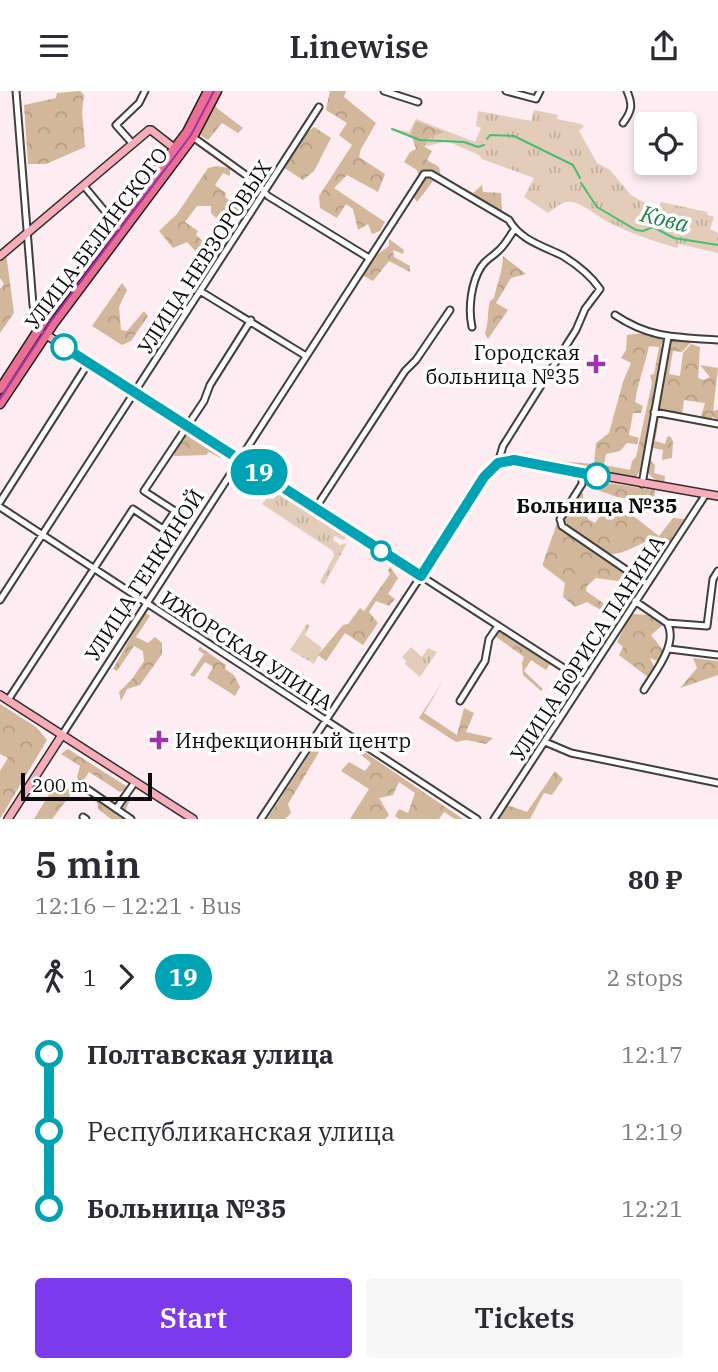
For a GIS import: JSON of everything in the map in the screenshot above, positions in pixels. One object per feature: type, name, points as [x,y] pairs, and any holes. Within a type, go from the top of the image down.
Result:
[{"type":"main road","name":"УЛИЦА БЕЛИНСКОГО","points":[[119,229],[174,149],[190,135],[208,91]]},
{"type":"main road","name":"УЛИЦА БЕЛИНСКОГО","points":[[0,389],[190,135],[217,91]]},
{"type":"main road","name":"УЛИЦА БЕЛИНСКОГО","points":[[0,404],[42,332]]},
{"type":"street","points":[[16,91],[33,305],[42,332],[584,681]]},
{"type":"street","points":[[132,143],[116,125],[139,103],[145,91]]},
{"type":"street","points":[[384,91],[418,102]]},
{"type":"street","points":[[506,91],[536,99],[540,91]]},
{"type":"street","points":[[623,123],[632,111],[627,91]]},
{"type":"street","name":"УЛИЦА НЕВЗОРОВЫХ","points":[[0,600],[319,107]]},
{"type":"street","points":[[0,255],[132,143],[151,130],[174,149]]},
{"type":"street","points":[[190,135],[257,183],[265,192],[369,258]]},
{"type":"street","name":"УЛИЦА ГЕНКИНОЙ","points":[[8,819],[424,174],[431,174],[497,212],[509,220],[514,230]]},
{"type":"street","points":[[84,186],[119,229]]},
{"type":"street","points":[[261,819],[484,477],[498,463],[503,446],[576,330],[585,309],[600,289],[594,281],[563,257],[514,230],[497,253],[490,256],[480,268],[471,304],[472,327]]},
{"type":"street","points":[[200,291],[306,356]]},
{"type":"street","points":[[315,509],[405,371],[416,360],[450,310]]},
{"type":"street","points":[[615,315],[634,328],[668,337],[718,340]]},
{"type":"street","points":[[193,819],[182,816],[135,782],[4,697],[133,509],[163,529],[175,510],[144,491],[251,320]]},
{"type":"street","points":[[642,484],[668,337]]},
{"type":"street","points":[[0,505],[89,362]]},
{"type":"street","points":[[654,412],[718,424]]},
{"type":"street","points":[[498,463],[514,460],[718,496]]},
{"type":"street","points":[[582,474],[582,484],[560,519],[562,526],[647,584]]},
{"type":"street","name":"УЛИЦА БОРИСА ПАНИНА","points":[[494,819],[706,494]]},
{"type":"street","name":"ИЖОРСКАЯ УЛИЦА","points":[[0,505],[43,536],[477,819]]},
{"type":"street","points":[[667,623],[707,626],[713,579],[718,571]]},
{"type":"street","points":[[635,601],[667,623],[670,628],[669,649],[644,690]]},
{"type":"street","points":[[710,606],[718,607]]},
{"type":"street","points":[[460,701],[485,661],[489,639],[498,626]]},
{"type":"street","points":[[669,649],[718,655]]},
{"type":"street","points":[[544,742],[571,753],[718,783]]},
{"type":"street","points":[[116,809],[135,782]]},
{"type":"street","points":[[80,784],[131,819]]},
{"type":"green space","points":[[80,91],[84,95],[82,112],[85,147],[46,164],[28,164],[24,105],[56,98],[57,93]]},
{"type":"green space","points":[[330,91],[346,91],[344,97],[376,123],[359,157],[385,174],[378,192],[347,175],[334,188],[385,222],[380,231],[372,234],[368,224],[358,230],[353,209],[346,204],[337,218],[320,208],[319,196],[352,145],[339,135],[347,123],[326,110]]},
{"type":"green space","points":[[213,103],[243,128],[238,133],[222,123],[208,140],[197,133]]},
{"type":"green space","points":[[534,110],[558,115],[557,119],[584,126],[579,131],[597,163],[610,170],[631,195],[657,210],[661,202],[707,212],[714,217],[710,229],[718,233],[718,253],[679,244],[677,248],[643,237],[572,202],[562,203],[548,213],[524,197],[534,178],[482,159],[479,155],[447,141],[428,146],[390,128],[409,132],[416,119],[475,142],[481,128],[476,126],[478,111],[531,121]]},
{"type":"green space","points":[[416,121],[444,132],[428,138],[425,147],[432,151],[427,160],[439,167],[441,176],[473,193],[482,185],[483,192],[501,193],[502,211],[433,181],[417,202],[410,192],[419,178],[417,170],[404,162],[410,152],[416,149],[411,133]]},
{"type":"green space","points":[[314,127],[331,138],[314,171],[303,180],[283,167],[304,135]]},
{"type":"green space","points":[[208,168],[230,168],[230,176],[223,173],[215,185],[226,193],[225,197],[246,213],[232,218],[222,211],[216,218],[211,213],[211,206],[197,206],[185,222],[198,231],[196,235],[218,257],[209,273],[199,264],[198,254],[187,242],[173,248],[159,231],[177,214]]},
{"type":"green space","points":[[389,239],[404,250],[403,254],[393,250],[394,257],[410,266],[410,272],[389,261],[373,281],[362,275],[371,259],[389,246]]},
{"type":"green space","points":[[6,253],[14,313],[0,333],[0,289],[4,284],[0,278],[0,258]]},
{"type":"green space","points":[[503,256],[526,274],[511,278],[496,303],[508,310],[488,339],[485,333],[489,305],[494,298]]},
{"type":"green space","points":[[122,283],[127,290],[119,307],[121,330],[127,331],[144,311],[148,316],[131,341],[122,345],[92,326]]},
{"type":"green space","points":[[644,333],[666,338],[660,347],[677,338],[694,339],[682,352],[673,351],[669,374],[680,376],[683,353],[691,344],[700,347],[698,378],[704,380],[710,377],[700,365],[718,368],[713,411],[718,410],[718,421],[713,417],[710,420],[700,419],[705,403],[684,400],[682,415],[667,413],[670,420],[659,418],[655,441],[665,444],[670,436],[673,441],[672,458],[662,460],[663,450],[653,448],[650,460],[655,465],[654,473],[665,476],[664,485],[643,468],[634,478],[545,463],[545,460],[594,464],[596,443],[609,433],[631,363],[621,358],[626,350],[627,335]],"holes":[[[649,346],[659,347],[654,374],[650,375],[652,383],[636,457],[630,470],[604,465],[606,454],[620,451],[627,443],[637,444],[639,438],[629,435],[633,413],[641,413],[643,406],[635,402],[638,387]]]},
{"type":"green space","points":[[186,430],[223,455],[221,458],[209,452],[206,455],[174,456],[176,446]]},
{"type":"green space","points":[[595,481],[655,490],[654,503],[617,497],[595,489]]},
{"type":"green space","points":[[272,490],[348,536],[343,540],[335,536],[333,540],[340,545],[347,543],[324,585],[320,582],[334,556],[333,551],[262,504],[268,497],[275,497],[271,493]]},
{"type":"green space","points":[[582,491],[588,519],[595,523],[606,508],[627,511],[659,536],[673,518],[684,519],[646,577],[641,575],[661,545],[652,539],[612,554],[626,574],[618,581],[596,578],[587,586],[586,591],[616,612],[614,618],[587,602],[575,607],[563,597],[565,583],[543,566],[556,526]]},
{"type":"green space","points":[[390,567],[398,578],[388,594],[395,599],[389,606],[376,601],[369,612],[378,623],[363,645],[345,633],[326,661],[318,655],[360,608],[364,611],[390,574]]},
{"type":"green space","points":[[145,612],[150,616],[136,637],[148,643],[155,637],[162,643],[162,654],[140,685],[127,689],[121,701],[119,692],[144,661],[143,651],[134,646],[117,671],[113,669]]},
{"type":"green space","points":[[631,614],[651,615],[664,624],[651,635],[663,650],[657,661],[650,658],[655,669],[649,678],[619,655],[623,647],[617,642]]},
{"type":"green space","points":[[307,624],[310,626],[305,635],[322,648],[314,664],[290,650]]},
{"type":"green space","points":[[498,631],[550,664],[546,670],[531,660],[524,671],[543,689],[541,691],[523,675],[524,657],[495,636]]},
{"type":"green space","points":[[200,647],[226,665],[225,669],[234,675],[240,687],[235,696],[207,678],[213,667],[205,662],[194,677],[190,675],[204,654],[198,650]]},
{"type":"green space","points":[[411,647],[422,657],[428,648],[437,652],[420,677],[405,664],[406,661],[402,657]]},
{"type":"green space","points":[[693,658],[718,661],[718,675],[680,688],[697,668]]},
{"type":"green space","points":[[443,681],[424,713],[457,735],[464,708],[474,713],[466,732],[493,738],[486,744],[466,740],[456,742],[419,718]]},
{"type":"green space","points":[[0,704],[36,727],[47,740],[0,819],[0,771],[8,758],[0,754]]},
{"type":"green space","points":[[322,735],[328,737],[288,804],[291,813],[285,819],[267,819]]},
{"type":"green space","points":[[68,749],[129,788],[120,792],[89,772],[82,783],[113,805],[121,794],[130,800],[124,813],[131,819],[111,819],[98,809],[98,804],[81,787],[77,777],[80,766],[61,754]]},
{"type":"green space","points":[[363,751],[463,819],[455,819],[444,812],[439,819],[399,819],[395,816],[399,809],[408,813],[415,793],[399,782],[393,795],[379,798],[389,815],[385,819],[350,819],[369,789],[341,771],[349,762],[365,771],[371,763],[360,754]]},
{"type":"green space","points":[[555,771],[563,779],[552,795],[544,793],[530,819],[497,819],[507,805],[527,812]]},
{"type":"green space","points":[[56,783],[73,792],[52,819],[34,819]]},
{"type":"waterway","name":"Кова","points":[[392,129],[420,140],[464,142],[478,147],[484,145]]},
{"type":"waterway","name":"Кова","points":[[487,139],[490,135],[514,136],[573,165],[580,178]]},
{"type":"waterway","name":"Кова","points":[[581,183],[597,207],[636,230],[643,231],[653,227],[674,238],[718,245]]},
{"type":"tram line","points":[[0,399],[51,321],[191,135],[214,91]]},
{"type":"bus line","name":"19","points":[[64,347],[421,576],[484,477],[498,463],[514,460],[597,476]]},
{"type":"place","name":"Городская больница №35","points":[[596,364]]},
{"type":"place","name":"Больница №35","points":[[597,476]]},
{"type":"place","name":"Инфекционный центр","points":[[159,740]]}]
